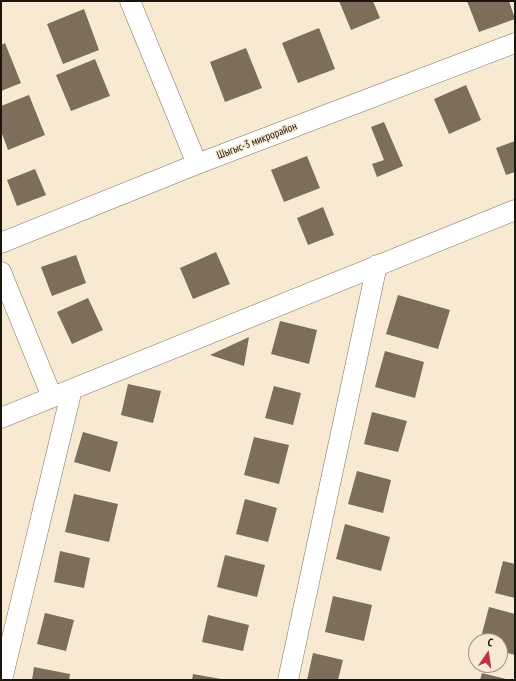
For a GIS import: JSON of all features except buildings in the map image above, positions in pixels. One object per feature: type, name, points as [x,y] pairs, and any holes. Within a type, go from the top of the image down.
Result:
[{"type":"street","points":[[130,1],[197,164]]},
{"type":"street","name":"Шыгыс-3 микрорайон","points":[[1,243],[197,164],[515,42]]},
{"type":"street","points":[[1,418],[515,210]]},
{"type":"street","points":[[288,680],[377,265]]},
{"type":"street","points":[[1,272],[52,398]]},
{"type":"street","points":[[2,680],[72,390]]}]
